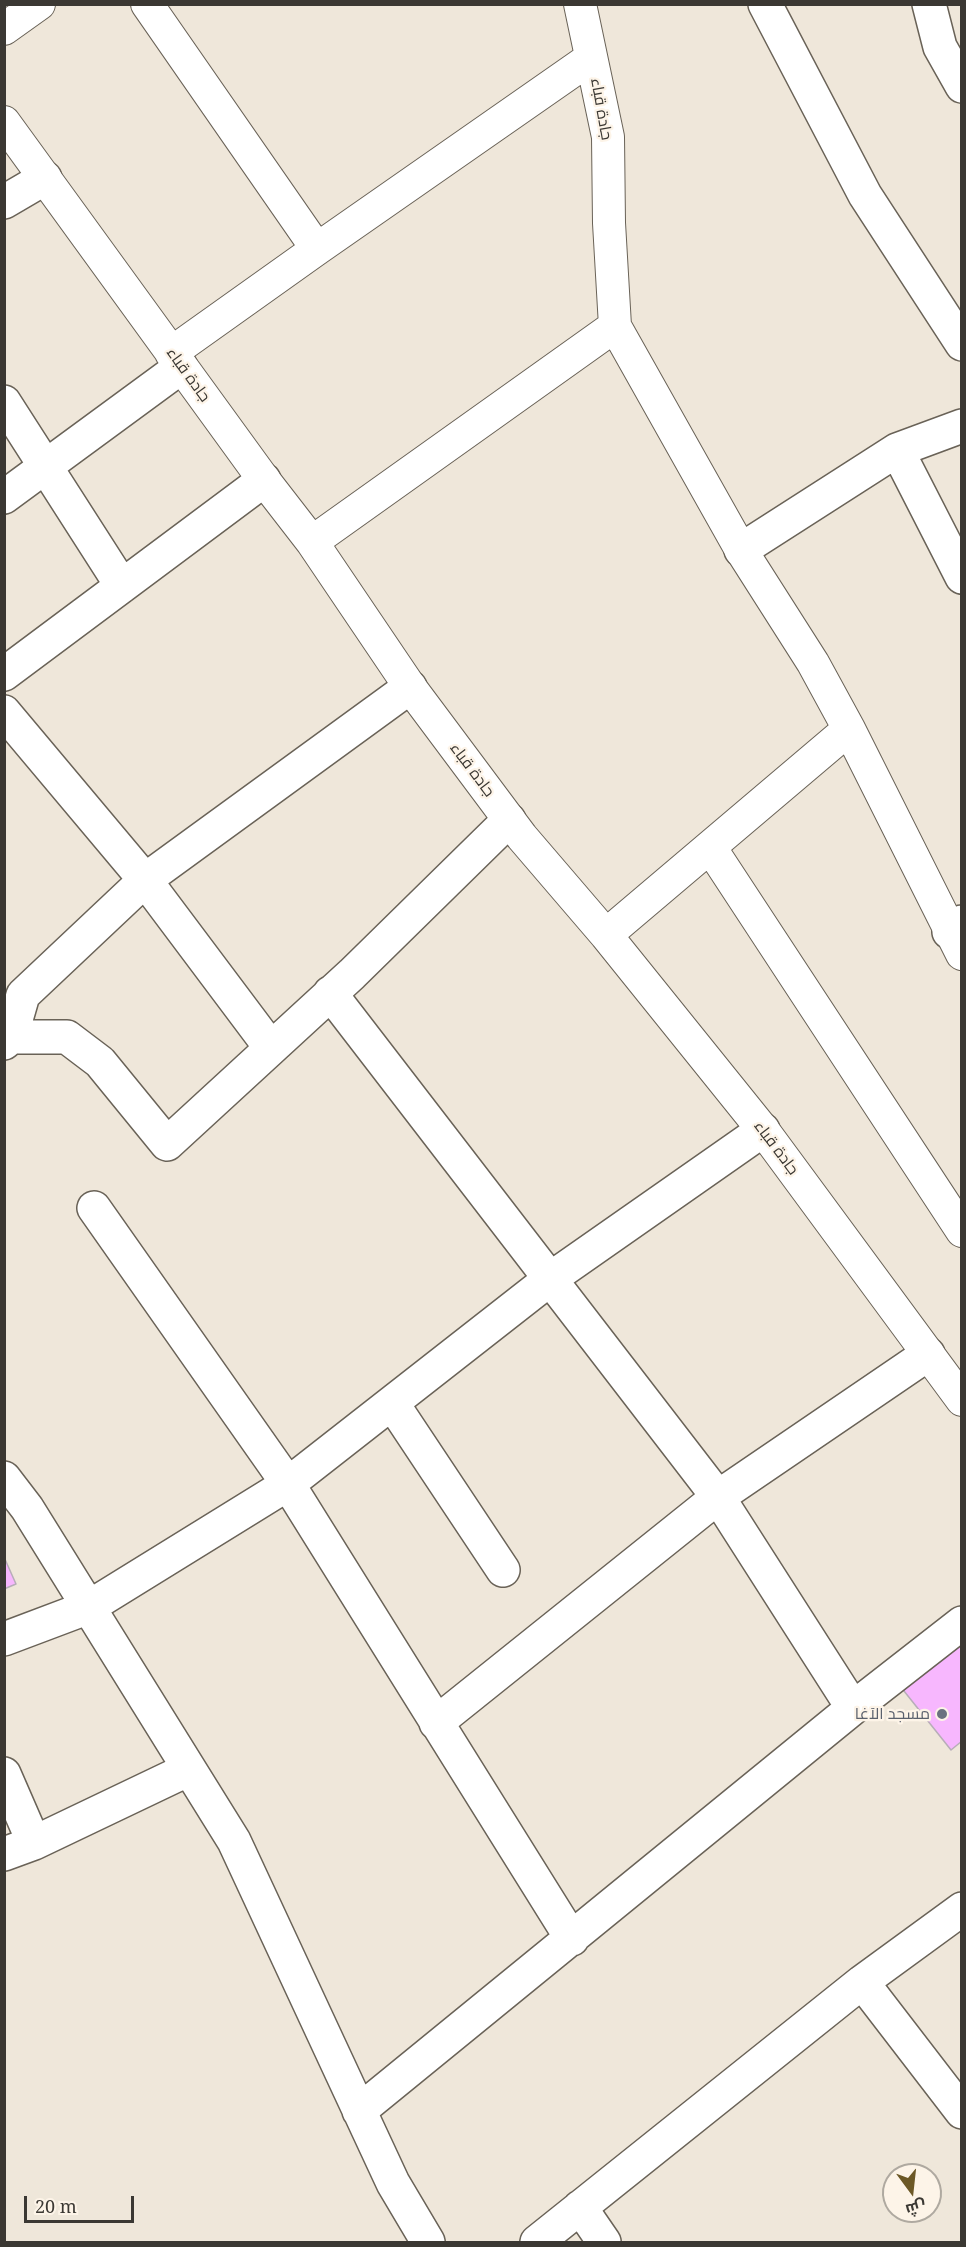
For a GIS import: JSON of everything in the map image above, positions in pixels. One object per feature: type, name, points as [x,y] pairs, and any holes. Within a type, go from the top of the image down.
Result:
[{"type":"street","points":[[4,29],[39,4]]},
{"type":"street","points":[[147,4],[317,249]]},
{"type":"street","name":"جادة قباء","points":[[580,4],[608,137],[609,223],[615,326],[741,550],[813,663],[957,936]]},
{"type":"street","points":[[765,4],[865,195],[962,344]]},
{"type":"street","points":[[929,4],[940,47],[962,86]]},
{"type":"street","points":[[4,497],[317,249],[591,58]]},
{"type":"street","name":"جادة قباء","points":[[4,122],[176,360],[312,542],[410,687],[509,820],[606,935],[763,1130],[928,1354],[960,1393]]},
{"type":"street","points":[[4,202],[45,177]]},
{"type":"street","points":[[312,542],[615,326]]},
{"type":"street","points":[[4,402],[122,586]]},
{"type":"street","points":[[741,550],[897,450],[962,426]]},
{"type":"street","points":[[897,450],[962,577]]},
{"type":"street","points":[[4,674],[264,480]]},
{"type":"street","points":[[410,687],[145,880],[22,995],[7,1036],[67,1037],[100,1062],[167,1144],[330,993],[509,820]]},
{"type":"street","points":[[4,712],[145,880],[271,1048]]},
{"type":"street","points":[[606,935],[849,729]]},
{"type":"street","points":[[710,847],[962,1231]]},
{"type":"street","points":[[330,993],[718,1497],[854,1708]]},
{"type":"street","points":[[4,1639],[89,1608],[288,1484],[550,1279],[763,1130]]},
{"type":"street","points":[[94,1208],[288,1484],[572,1939]]},
{"type":"street","points":[[436,1723],[718,1497],[928,1354]]},
{"type":"street","points":[[392,1403],[503,1570]]},
{"type":"street","points":[[4,1478],[27,1508],[234,1841],[393,2183],[428,2242]]},
{"type":"street","points":[[359,2111],[854,1708],[962,1623]]},
{"type":"street","points":[[4,1774],[19,1848],[189,1769]]},
{"type":"street","points":[[537,2242],[862,1982],[962,1909]]},
{"type":"street","points":[[862,1982],[962,2112]]},
{"type":"street","points":[[580,2208],[604,2242]]},
{"type":"building","points":[[4,1557],[16,1584],[4,1589]]},
{"type":"building","name":"مسجد الآغا","points":[[962,1640],[962,1741],[951,1750],[900,1686]]},
{"type":"place","name":"مسجد الآغا","points":[[942,1714]]}]
